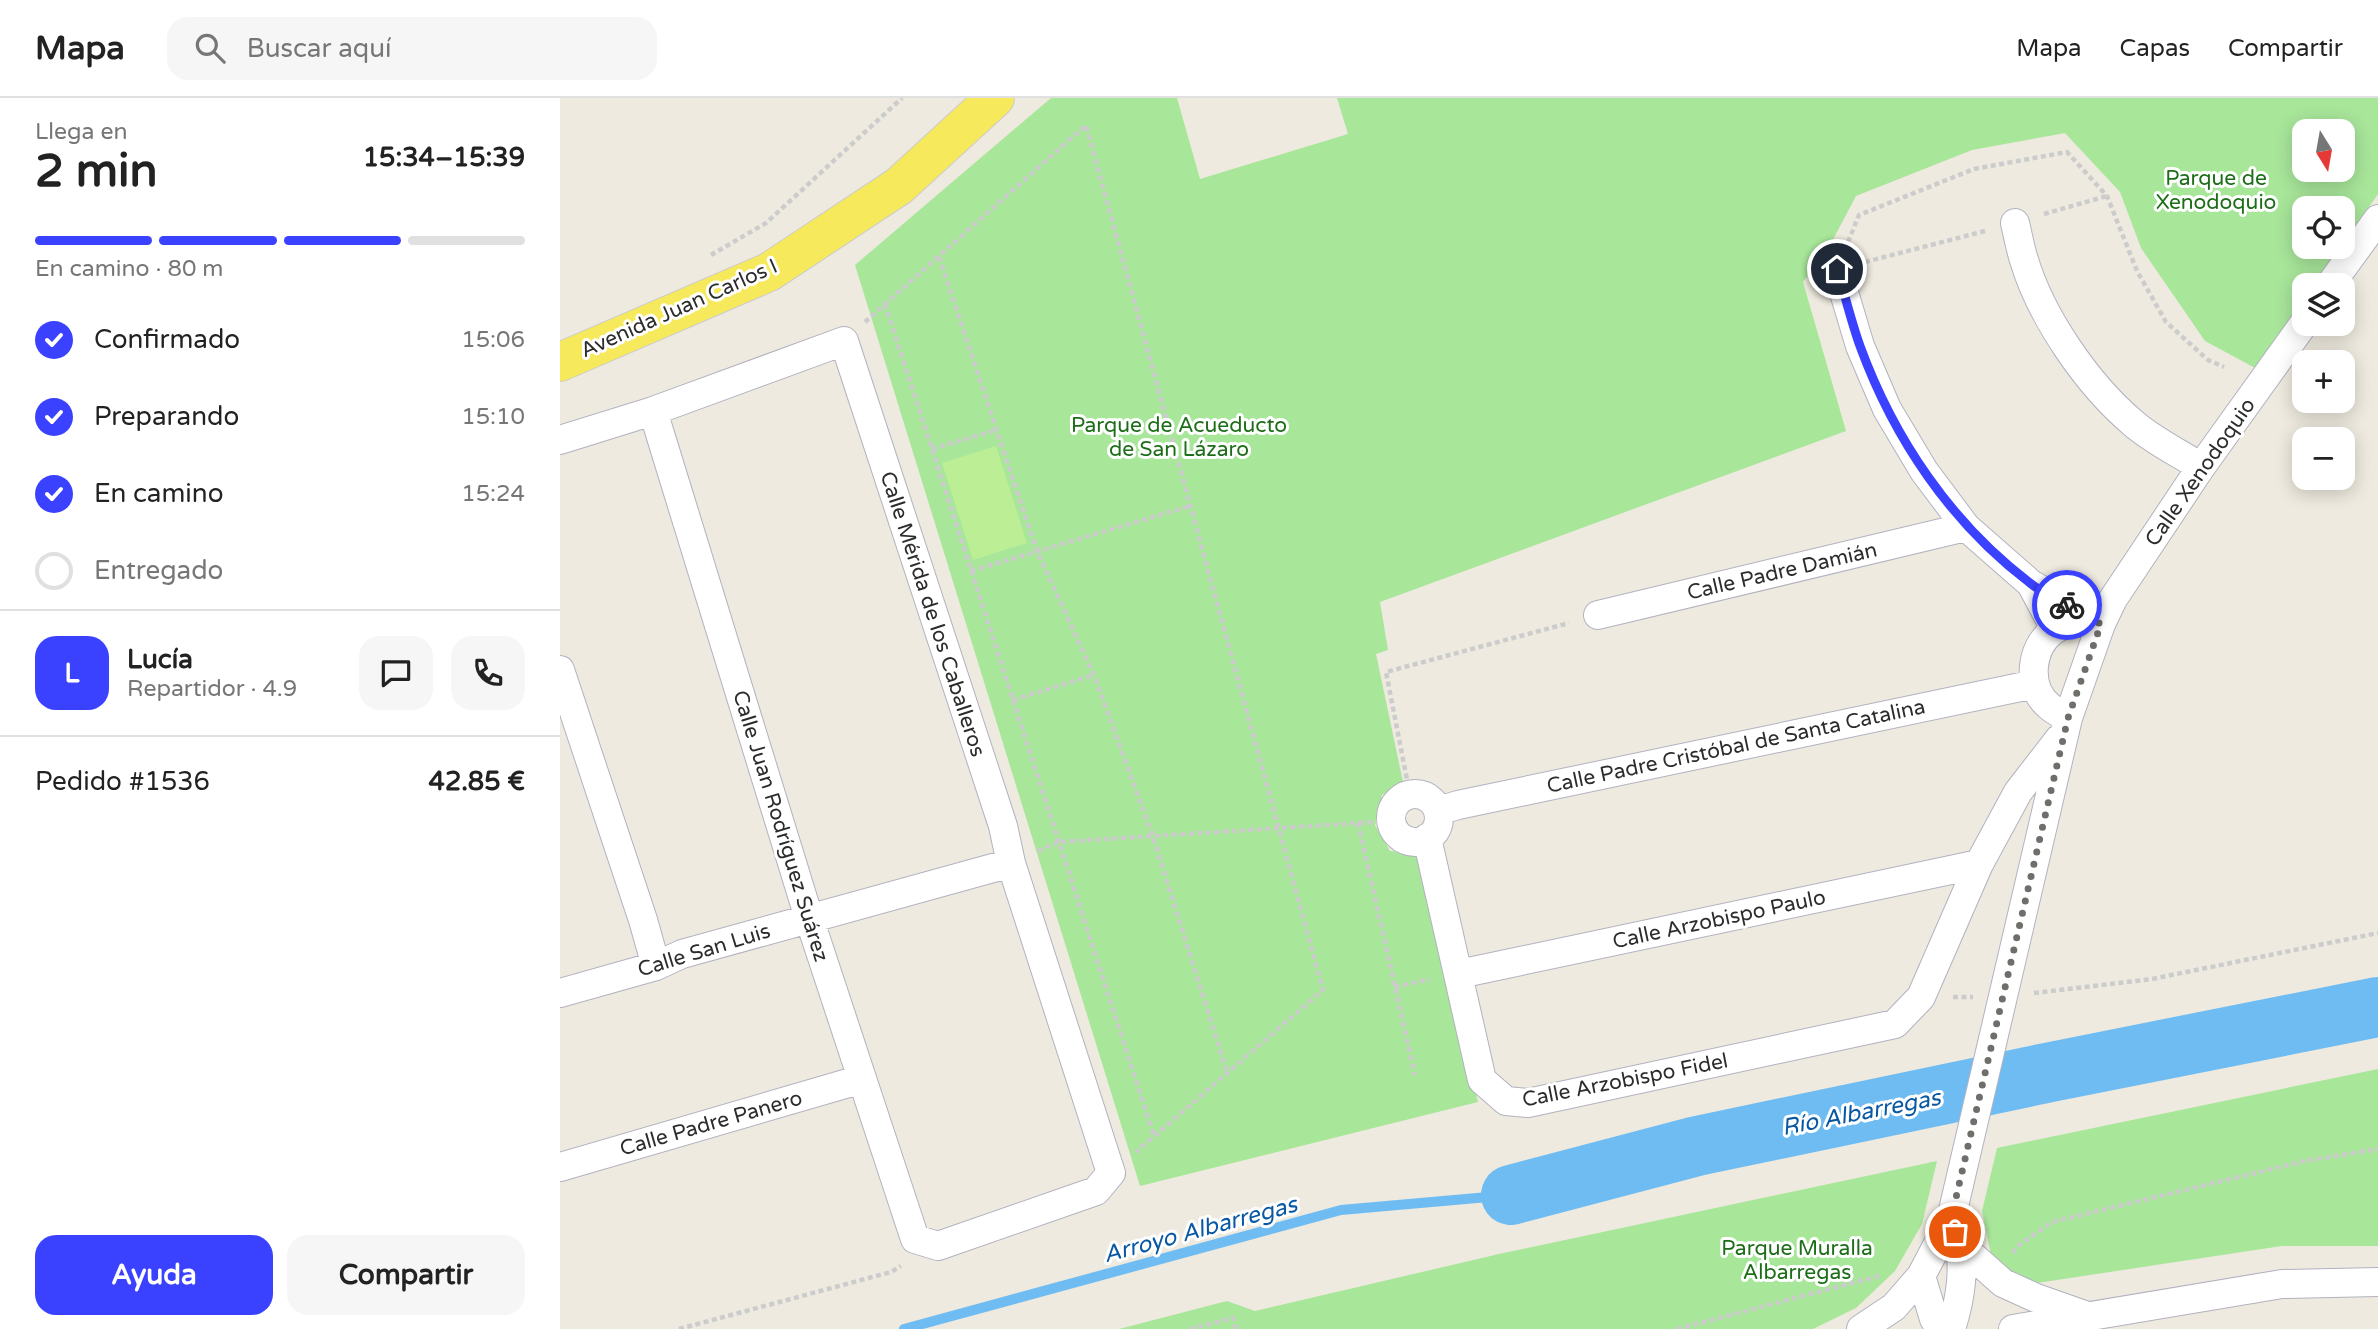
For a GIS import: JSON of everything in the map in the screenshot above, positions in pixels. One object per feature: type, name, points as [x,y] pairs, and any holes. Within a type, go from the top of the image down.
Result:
[{"type":"main road","name":"Avenida Juan Carlos I","points":[[560,362],[769,272],[900,186],[995,98]]},
{"type":"street","points":[[2339,273],[2378,219]]},
{"type":"street","points":[[2015,223],[2024,261],[2042,302],[2069,349],[2095,384],[2134,424],[2201,467]]},
{"type":"street","points":[[1837,269],[1860,346],[1887,409],[1924,471],[1966,527],[2031,584],[2101,624]]},
{"type":"street","name":"Calle Xenodoquio","points":[[1861,1329],[1894,1307],[1924,1269],[1951,1219],[2066,725],[2101,624],[2113,599],[2201,467],[2296,336]]},
{"type":"street","points":[[560,440],[653,411],[844,341]]},
{"type":"street","name":"Calle Mérida de los Caballeros","points":[[844,341],[1003,826],[1011,863],[1111,1173]]},
{"type":"street","name":"Calle Juan Rodríguez Suárez","points":[[653,411],[809,918],[862,1079],[927,1242]]},
{"type":"street","name":"Calle Padre Damián","points":[[1598,615],[1966,527]]},
{"type":"street","points":[[2031,584],[2054,629]]},
{"type":"street","points":[[2066,725],[2047,705],[2035,684],[2033,669],[2036,654],[2043,640],[2054,629],[2077,621],[2101,624]]},
{"type":"street","points":[[560,670],[656,966]]},
{"type":"street","name":"Calle Padre Cristóbal de Santa Catalina","points":[[1438,811],[2035,684]]},
{"type":"street","name":"Calle Xenodoquio","points":[[1895,1024],[1921,997],[1979,864],[2018,792],[2066,725]]},
{"type":"street","points":[[1410,795],[1426,797],[1438,811],[1437,826],[1427,838],[1416,841],[1405,839],[1397,833],[1391,821],[1397,802],[1410,795]]},
{"type":"street","name":"Calle Arzobispo Fidel","points":[[1427,838],[1482,1080],[1506,1101],[1528,1104],[1895,1024]]},
{"type":"street","name":"Calle San Luis","points":[[560,993],[656,966],[682,954],[1011,863]]},
{"type":"street","name":"Calle Arzobispo Paulo","points":[[1459,974],[1979,864]]},
{"type":"street","name":"Calle Padre Panero","points":[[560,1167],[862,1079]]},
{"type":"street","points":[[927,1242],[1096,1192],[1111,1173]]},
{"type":"street","points":[[1951,1219],[1961,1245],[1960,1300],[1951,1329]]},
{"type":"street","points":[[1961,1245],[2003,1283],[2090,1317]]},
{"type":"street","points":[[1924,1269],[1934,1319],[1941,1329]]},
{"type":"street","points":[[2013,1329],[2282,1284],[2378,1282]]},
{"type":"path","points":[[709,256],[766,223],[902,98]]},
{"type":"path","points":[[844,341],[1086,125],[1323,990],[1111,1173]]},
{"type":"path","points":[[1837,269],[1859,215],[1974,169],[2067,152],[2107,196],[2137,271],[2166,322],[2208,360],[2224,367]]},
{"type":"path","points":[[1837,269],[2107,196]]},
{"type":"path","points":[[939,257],[1037,551],[1094,675],[1153,837],[1227,1072]]},
{"type":"path","points":[[885,304],[1154,1136]]},
{"type":"path","points":[[932,449],[996,430]]},
{"type":"path","points":[[971,571],[1190,506]]},
{"type":"path","points":[[1410,795],[1386,673],[1598,615]]},
{"type":"path","points":[[1013,700],[1094,675]]},
{"type":"path","points":[[1011,863],[1058,842],[1391,821]]},
{"type":"path","points":[[1358,823],[1415,1075]]},
{"type":"path","points":[[1921,997],[2003,997],[2152,979],[2378,933]]},
{"type":"path","points":[[1996,1276],[2016,1247],[2052,1222],[2305,1161],[2378,1149]]},
{"type":"path","points":[[678,1329],[891,1272],[927,1242]]},
{"type":"path","points":[[1677,1329],[1924,1269]]},
{"type":"path","points":[[1190,1329],[1233,1318],[1236,1329]]},
{"type":"green space","name":"Parque de Acueducto de San Lázaro","points":[[1051,98],[1177,98],[1200,179],[1348,134],[1337,98],[2378,98],[2378,194],[2355,228],[2355,196],[2292,196],[2292,259],[2333,259],[2324,273],[2292,273],[2292,319],[2257,369],[2205,341],[2141,248],[2120,192],[2065,133],[1972,150],[1856,196],[1829,247],[1803,282],[1846,431],[1380,602],[1388,650],[1376,654],[1403,782],[1382,795],[1375,825],[1390,851],[1419,853],[1478,1102],[1140,1186],[855,265]]},
{"type":"green space","points":[[996,446],[1027,543],[973,560],[942,463]]},
{"type":"green space","points":[[2378,1069],[2378,1246],[2282,1246],[2030,1284],[1993,1265],[1982,1211],[1997,1148]]},
{"type":"green space","name":"Parque Muralla Albarregas","points":[[1937,1161],[1922,1224],[1895,1271],[1856,1308],[1813,1329],[1119,1329],[1227,1301],[1255,1311],[1499,1254]]},
{"type":"waterway","name":"Río Albarregas","points":[[1511,1195],[1697,1146],[2378,1007]]},
{"type":"waterway","name":"Arroyo Albarregas","points":[[904,1329],[1341,1210],[1511,1195]]},
{"type":"way so far","points":[[1955,1232],[1951,1219],[2064,732],[2101,624],[2067,605]]},
{"type":"route","points":[[1837,269],[1860,346],[1887,409],[1924,471],[1966,527],[2031,584],[2067,605]]},
{"type":"park label","name":"Parque de Xenodoquio","points":[[2216,190]]}]
